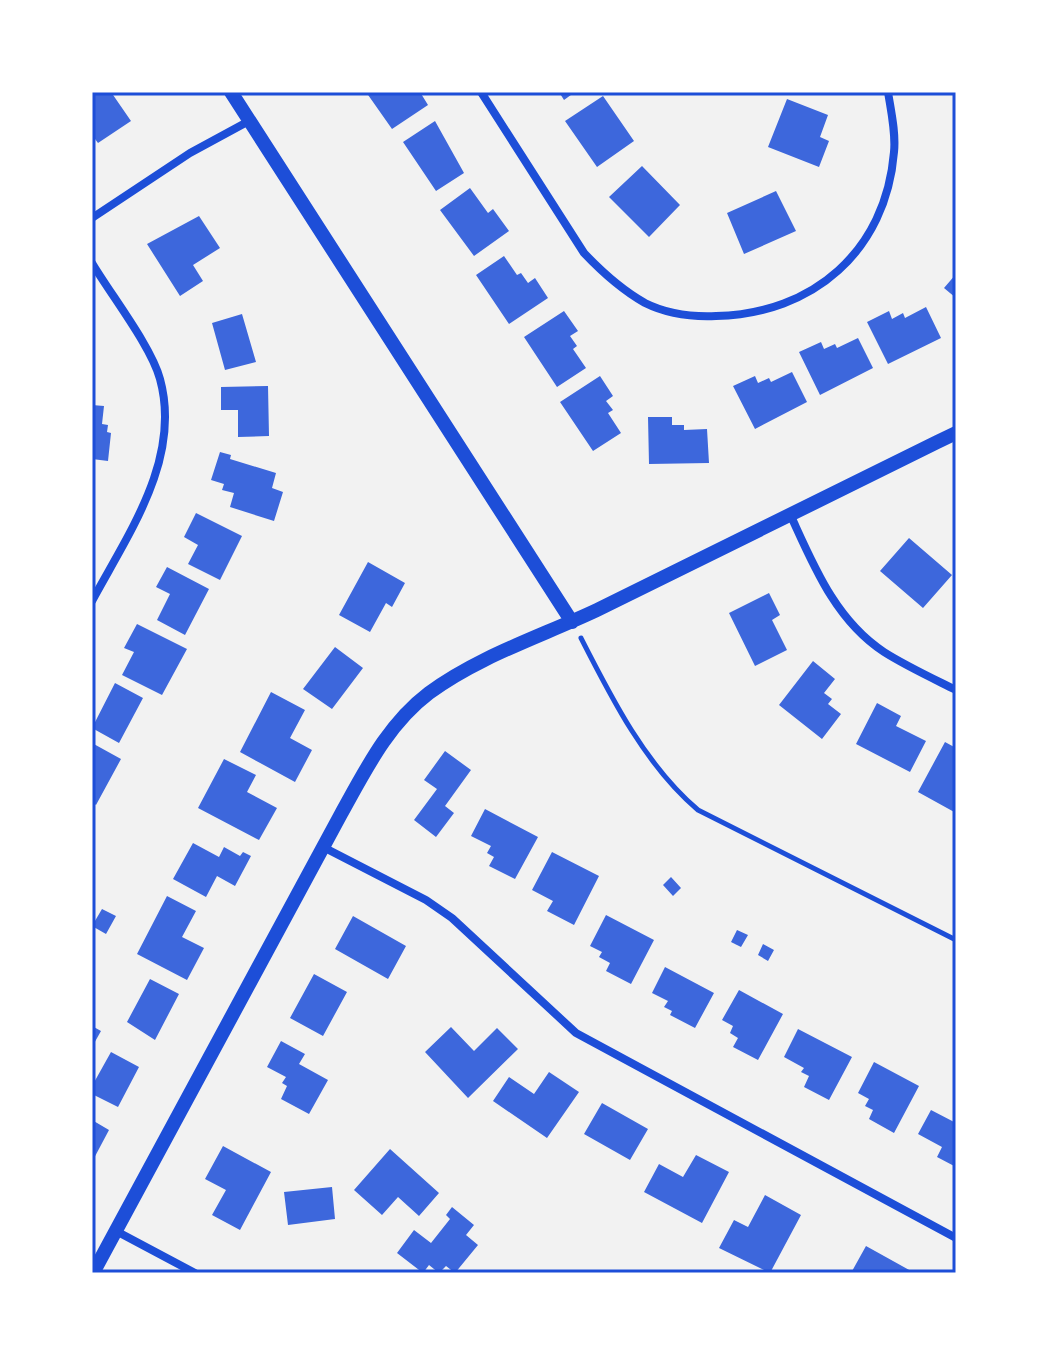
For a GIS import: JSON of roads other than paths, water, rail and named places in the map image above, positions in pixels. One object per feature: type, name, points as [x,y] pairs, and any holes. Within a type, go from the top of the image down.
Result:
[{"type":"street","points":[[231,92],[572,622]]},
{"type":"street","points":[[481,92],[584,253],[605,274],[646,303],[697,317],[749,315],[797,301],[833,277],[852,257],[881,208],[891,175],[895,150],[888,92]]},
{"type":"street","points":[[92,218],[190,153],[249,121]]},
{"type":"street","points":[[92,263],[154,365],[167,419],[158,472],[92,601]]},
{"type":"street","points":[[93,1273],[323,847],[382,742],[401,718],[430,692],[471,668],[572,622],[956,433]]},
{"type":"street","points":[[790,514],[821,583],[850,621],[882,651],[956,690]]},
{"type":"street","points":[[323,847],[426,900],[452,918],[576,1033],[956,1238]]},
{"type":"street","points":[[116,1231],[195,1273]]}]
